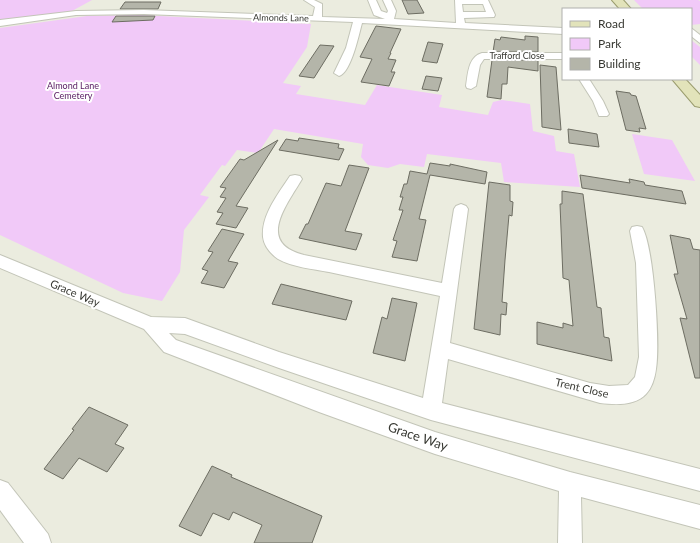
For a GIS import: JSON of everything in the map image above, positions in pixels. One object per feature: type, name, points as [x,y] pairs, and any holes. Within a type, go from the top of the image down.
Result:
[{"type":"main road","points":[[613,4],[623,8]]},
{"type":"main road","points":[[692,76],[700,84]]},
{"type":"main road","points":[[679,80],[700,103]]},
{"type":"street","points":[[308,0],[319,6],[317,19]]},
{"type":"street","points":[[372,0],[377,13],[389,19],[392,11],[388,0]]},
{"type":"street","name":"Almonds Lane","points":[[0,23],[90,9],[270,18],[358,20],[389,19],[461,26],[560,42]]},
{"type":"street","points":[[460,14],[461,26]]},
{"type":"street","points":[[339,73],[351,48],[358,20]]},
{"type":"street","points":[[692,32],[700,40]]},
{"type":"street","name":"Trafford Close","points":[[471,86],[475,64],[477,59],[482,56],[560,42]]},
{"type":"street","points":[[585,80],[598,101],[603,114]]},
{"type":"street","points":[[295,178],[270,226],[270,240],[283,254],[304,261],[450,291]]},
{"type":"street","points":[[431,410],[450,291],[461,209]]},
{"type":"street","name":"Trent Close","points":[[441,349],[600,394],[628,394],[637,389],[643,382],[647,372],[648,357],[644,263],[637,231]]},
{"type":"street","name":"Grace Way","points":[[0,260],[150,324],[185,326],[279,360],[431,410],[700,480]]},
{"type":"street","name":"Grace Way","points":[[150,324],[170,346],[184,352],[435,443],[570,483],[700,517]]},
{"type":"street","points":[[570,483],[570,543]]},
{"type":"street","points":[[0,491],[39,543]]},
{"type":"green space","points":[[0,0],[92,0],[72,11],[0,21]]},
{"type":"green space","points":[[634,0],[698,0],[700,1],[700,24],[692,25],[692,8],[642,8]]},
{"type":"green space","name":"Almond Lane Cemetery","points":[[140,15],[311,24],[307,47],[283,83],[301,86],[296,94],[365,105],[377,85],[442,95],[439,107],[488,115],[493,102],[502,100],[530,104],[533,131],[554,136],[556,151],[574,154],[580,187],[504,182],[501,163],[427,154],[424,167],[400,164],[388,168],[368,165],[361,157],[363,144],[274,129],[258,153],[237,150],[225,166],[222,165],[200,195],[209,197],[184,230],[180,272],[162,301],[123,293],[0,235],[0,28],[87,16]]},
{"type":"green space","points":[[692,41],[700,47],[700,65],[692,57]]},
{"type":"green space","points":[[632,134],[672,140],[695,181],[644,174]]},
{"type":"building","points":[[402,0],[417,0],[424,13],[408,14]]},
{"type":"building","points":[[125,2],[161,2],[158,9],[120,9]]},
{"type":"building","points":[[116,16],[155,16],[153,20],[112,22]]},
{"type":"building","points":[[376,26],[401,29],[388,59],[396,60],[391,72],[395,72],[389,86],[361,82],[372,59],[360,57]]},
{"type":"building","points":[[525,36],[538,37],[538,52],[493,52],[495,39],[500,40],[501,37],[525,40]]},
{"type":"building","points":[[428,42],[443,44],[437,63],[422,61]]},
{"type":"building","points":[[320,45],[334,46],[314,78],[299,76]]},
{"type":"building","points":[[492,60],[538,60],[538,71],[508,67],[507,84],[502,84],[501,99],[487,97]]},
{"type":"building","points":[[540,65],[556,67],[561,130],[542,127]]},
{"type":"building","points":[[426,76],[442,78],[438,91],[422,89]]},
{"type":"building","points":[[616,91],[630,93],[631,95],[636,96],[646,129],[639,128],[640,132],[626,130]]},
{"type":"building","points":[[568,129],[597,134],[599,147],[569,143]]},
{"type":"building","points":[[299,138],[339,144],[338,148],[344,149],[339,160],[279,150],[286,139],[298,141]]},
{"type":"building","points":[[278,140],[236,206],[248,208],[236,228],[216,224],[223,213],[217,212],[226,198],[220,197],[226,188],[220,187],[240,159],[244,160]]},
{"type":"building","points":[[430,163],[450,166],[450,164],[487,172],[485,184],[430,175],[419,219],[426,220],[417,261],[392,257],[397,241],[393,240],[403,210],[399,210],[403,197],[400,197],[404,184],[407,184],[410,171],[427,174]]},
{"type":"building","points":[[349,165],[369,168],[345,231],[362,234],[356,250],[299,238],[306,224],[308,224],[326,183],[341,186]]},
{"type":"building","points":[[580,175],[630,183],[629,179],[644,182],[645,185],[682,191],[686,204],[582,188]]},
{"type":"building","points":[[489,182],[510,185],[510,201],[513,202],[512,216],[509,215],[502,302],[507,303],[506,315],[501,314],[500,335],[474,329]]},
{"type":"building","points":[[562,191],[583,194],[597,307],[601,308],[604,337],[609,338],[612,361],[537,344],[537,322],[563,328],[563,323],[573,326],[569,280],[563,278],[560,204],[562,204]]},
{"type":"building","points":[[222,229],[244,234],[228,261],[238,263],[224,288],[201,283],[208,271],[202,269],[213,252],[208,251]]},
{"type":"building","points":[[670,235],[690,239],[693,249],[700,250],[700,378],[695,378],[680,318],[687,319],[674,274],[678,274]]},
{"type":"building","points":[[281,284],[352,301],[346,320],[272,304]]},
{"type":"building","points":[[392,298],[417,303],[405,361],[373,353],[382,317],[387,319]]},
{"type":"building","points":[[89,407],[128,425],[115,444],[124,448],[107,472],[79,458],[63,479],[44,469],[74,430],[72,429]]},
{"type":"building","points":[[212,466],[232,475],[231,477],[322,516],[312,543],[254,543],[262,525],[233,512],[229,520],[213,513],[201,536],[179,526]]}]
